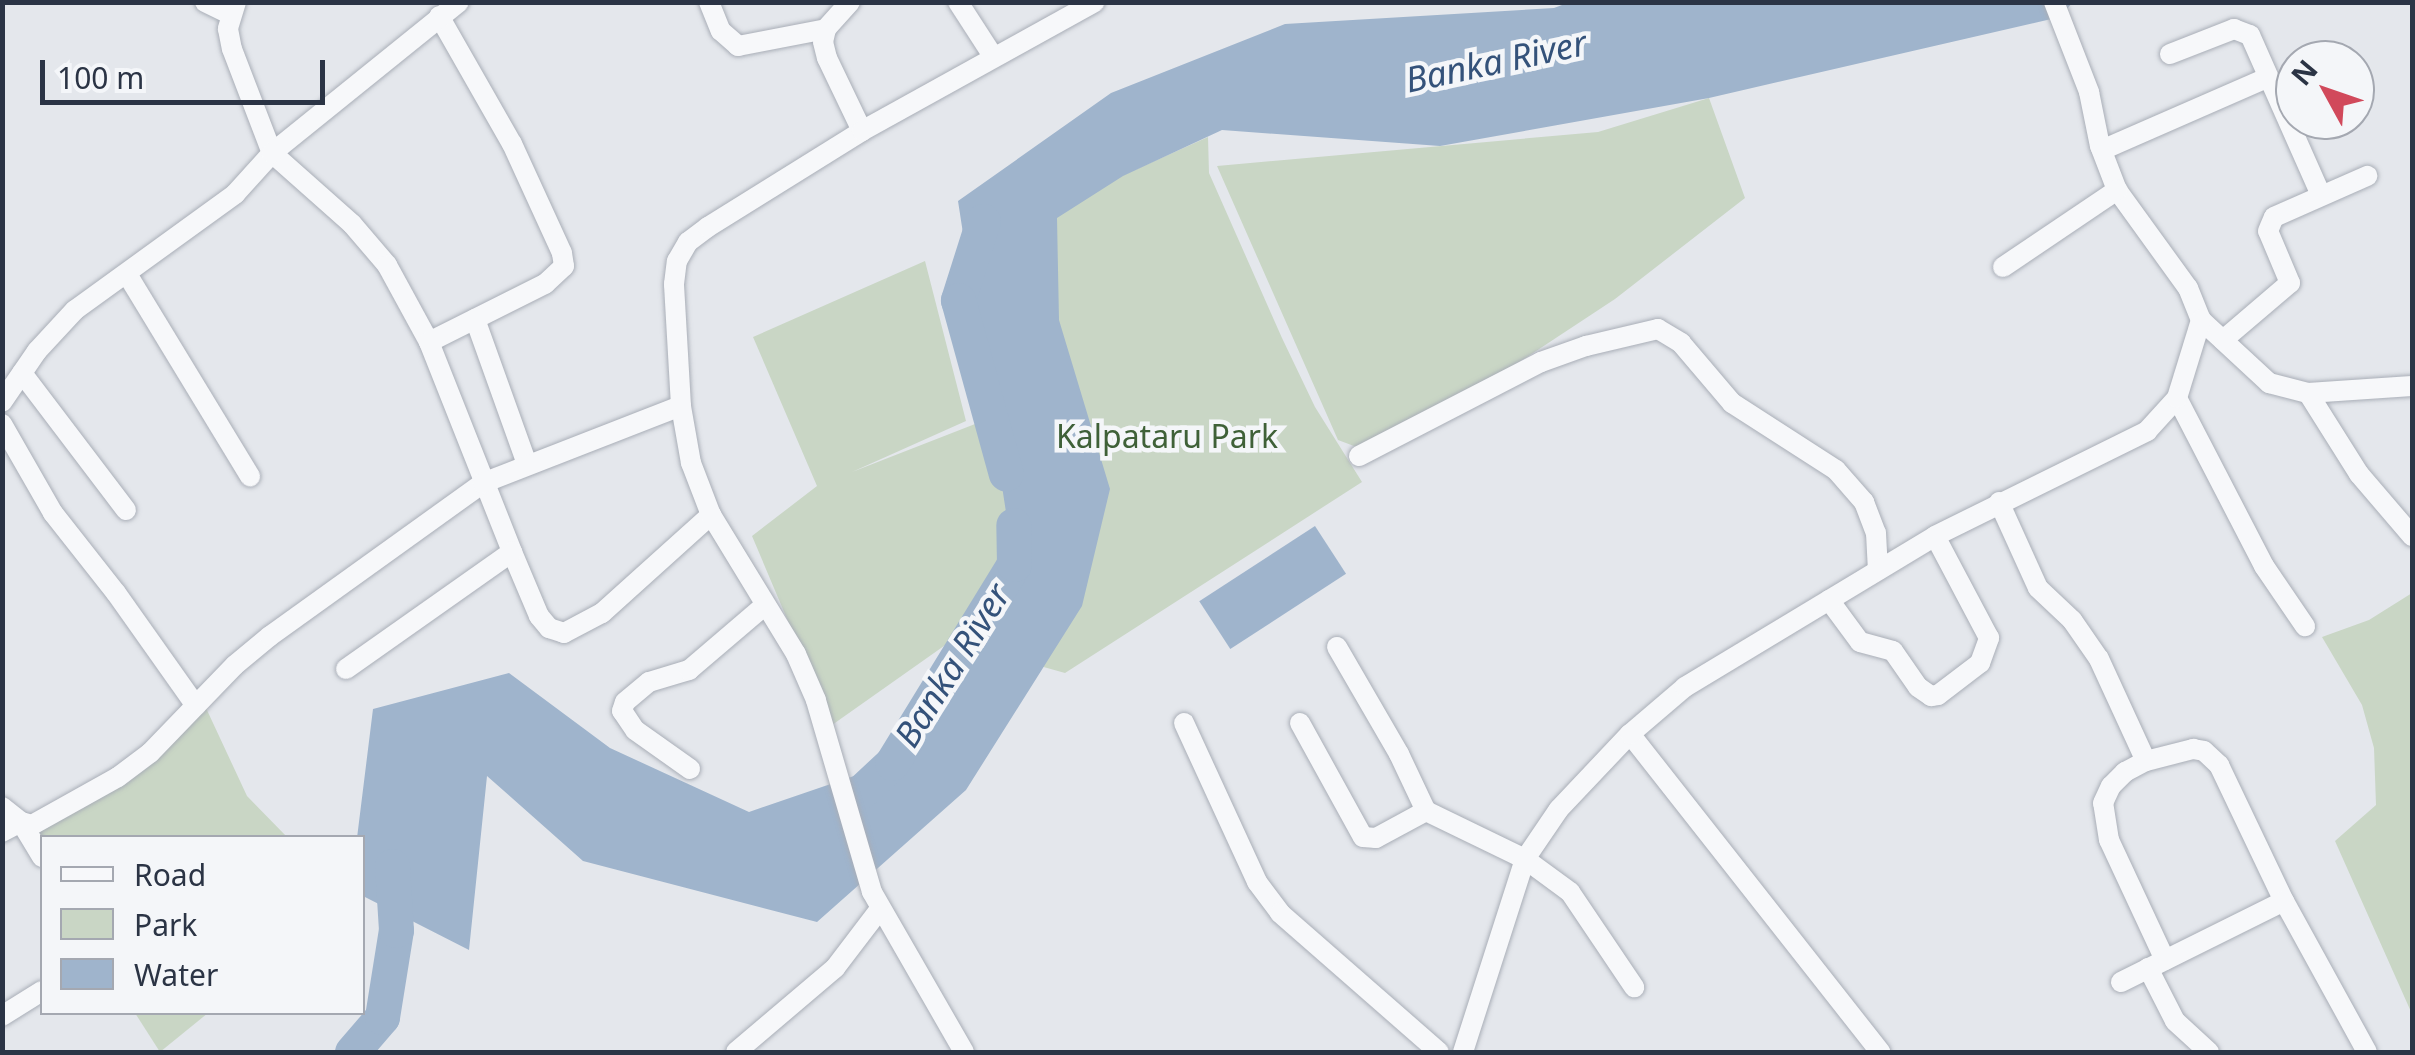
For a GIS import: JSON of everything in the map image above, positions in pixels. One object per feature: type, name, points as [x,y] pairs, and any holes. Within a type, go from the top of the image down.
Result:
[{"type":"street","points":[[206,2],[233,8],[232,49],[272,154],[352,224],[387,265],[429,342],[512,552],[540,616],[550,628],[564,634],[580,628],[628,593],[711,515]]},
{"type":"street","points":[[2,402],[75,310],[235,194],[272,154],[459,2]]},
{"type":"street","points":[[709,2],[721,31],[738,46],[826,30],[850,2]]},
{"type":"street","points":[[958,2],[993,56]]},
{"type":"street","points":[[964,1052],[876,900],[831,750],[796,654],[711,515],[691,463],[681,406],[674,284],[678,260],[688,242],[862,130],[1096,2]]},
{"type":"street","points":[[2054,2],[2089,92],[2102,150],[2117,190],[2188,288],[2201,320],[2269,383],[2308,393],[2412,386]]},
{"type":"street","points":[[429,342],[558,276],[564,266],[562,253],[490,100],[439,16]]},
{"type":"street","points":[[2170,54],[2234,29],[2243,30],[2255,42],[2267,78],[2321,195]]},
{"type":"street","points":[[826,30],[827,58],[862,130]]},
{"type":"street","points":[[2102,150],[2267,78]]},
{"type":"street","points":[[2223,340],[2290,283],[2269,224],[2282,212],[2367,176]]},
{"type":"street","points":[[2003,267],[2117,190]]},
{"type":"street","points":[[127,274],[250,476]]},
{"type":"street","points":[[475,319],[527,464]]},
{"type":"street","points":[[1463,1052],[1525,859],[1559,808],[1630,734],[1685,687],[1935,536],[2147,431],[2177,398],[2201,320]]},
{"type":"street","points":[[1358,456],[1541,362],[1586,346],[1658,329],[1681,342],[1732,403],[1836,470],[1864,502],[1876,534],[1878,570]]},
{"type":"street","points":[[22,373],[126,510]]},
{"type":"street","points":[[2308,393],[2358,474],[2412,536]]},
{"type":"street","points":[[2177,398],[2264,566],[2306,626]]},
{"type":"street","points":[[12,827],[47,820],[118,777],[150,753],[236,665],[295,617],[484,482],[681,406]]},
{"type":"street","points":[[2,424],[52,513],[116,593],[196,706]]},
{"type":"street","points":[[1999,502],[2038,588],[2079,628],[2099,659],[2146,761]]},
{"type":"street","points":[[1829,600],[1860,642],[1886,646],[1924,693],[1938,695],[1980,663],[1989,638],[1935,536]]},
{"type":"street","points":[[346,670],[512,552]]},
{"type":"street","points":[[690,769],[635,730],[622,712],[625,702],[648,682],[689,670],[765,605]]},
{"type":"street","points":[[1337,647],[1408,771],[1426,811],[1525,859],[1570,892],[1634,988]]},
{"type":"street","points":[[1300,723],[1362,836],[1376,838],[1426,811]]},
{"type":"street","points":[[1184,724],[1257,882],[1280,912],[1439,1052]]},
{"type":"street","points":[[1630,734],[1880,1052]]},
{"type":"street","points":[[2209,1052],[2175,1022],[2102,818],[2110,786],[2146,761],[2194,748],[2214,758],[2284,901],[2367,1052]]},
{"type":"street","points":[[2,807],[12,827],[40,856]]},
{"type":"street","points":[[736,1052],[835,968],[876,900]]},
{"type":"street","points":[[2121,982],[2284,901]]},
{"type":"street","points":[[2,1016],[40,992]]},
{"type":"green space","points":[[1709,98],[1745,198],[1615,299],[1378,455],[1338,440],[1217,166],[1598,132]]},
{"type":"green space","name":"Kalpataru Park","points":[[1208,137],[1209,173],[1282,338],[1315,407],[1362,482],[1065,673],[951,641],[832,725],[752,536],[817,486],[753,337],[925,261],[966,421],[852,472],[1024,405],[1030,234],[1079,195]]},
{"type":"green space","points":[[2412,593],[2412,1014],[2335,841],[2376,805],[2374,748],[2362,705],[2322,637],[2369,620]]},
{"type":"green space","points":[[206,708],[247,796],[285,835],[40,835],[38,830]]},
{"type":"green space","points":[[136,1015],[206,1015],[160,1052]]},
{"type":"water","points":[[1570,2],[2072,3],[2060,17],[1709,98],[1440,146],[1222,130],[1123,176],[1057,218],[1059,320],[1110,489],[1082,606],[966,790],[817,922],[583,861],[487,776],[469,950],[365,897],[365,835],[357,835],[373,709],[509,673],[610,748],[749,812],[892,763],[1014,564],[958,201],[1111,93],[1285,24],[1554,8]]},
{"type":"water","points":[[1315,526],[1346,574],[1230,649],[1199,601]]},
{"type":"waterway","name":"Banka River","points":[[983,221],[958,300],[1006,474]]},
{"type":"waterway","name":"Banka River","points":[[863,790],[892,763],[1014,564],[1013,525]]},
{"type":"waterway","name":"Banka River","points":[[352,1052],[382,1017],[396,930],[392,866]]}]
